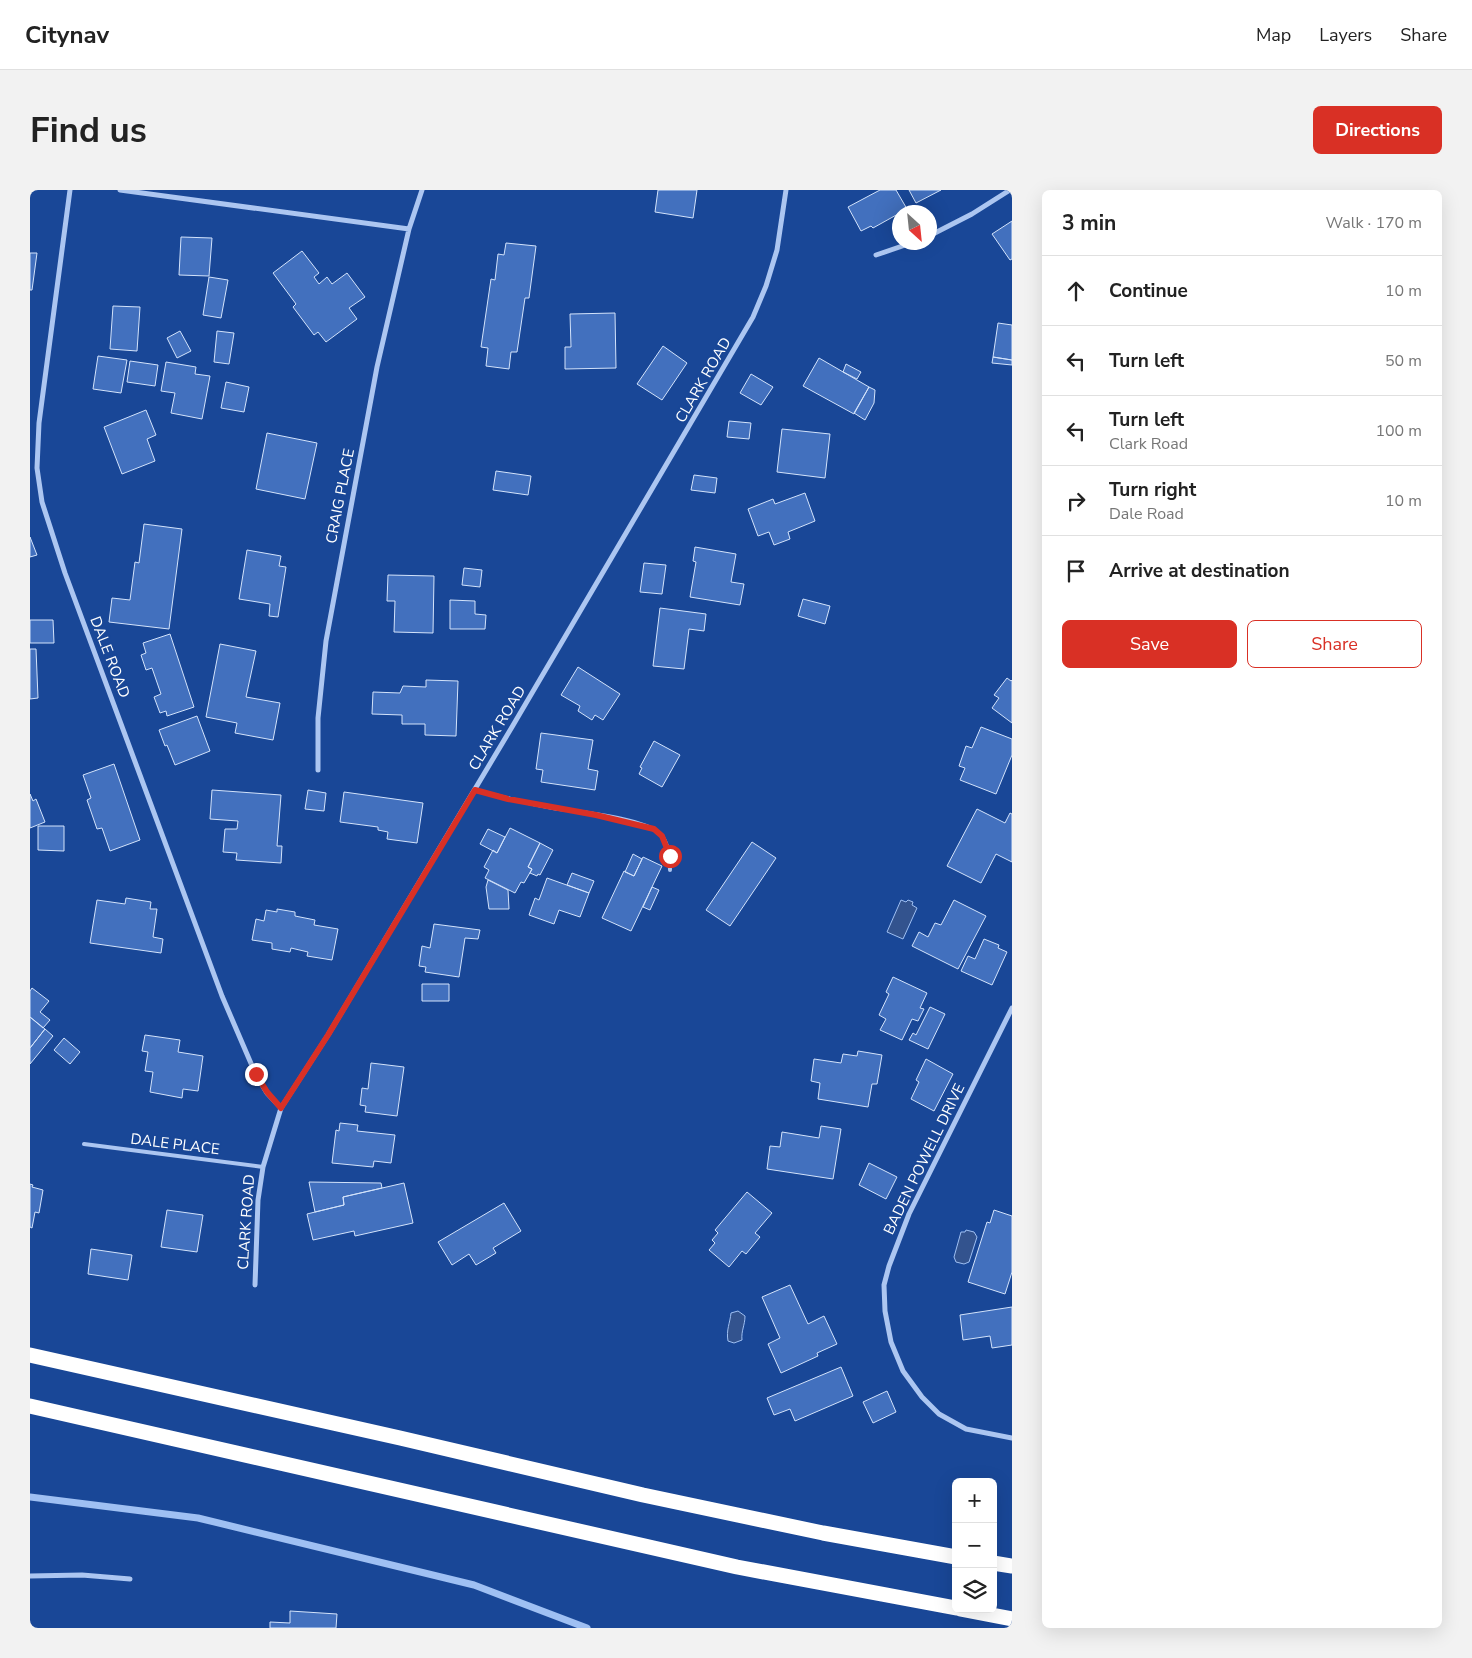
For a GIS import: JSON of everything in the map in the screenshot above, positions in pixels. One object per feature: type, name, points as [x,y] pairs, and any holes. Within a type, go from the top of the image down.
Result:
[{"type":"highway","points":[[30,1355],[643,1495],[823,1533],[952,1556]]},
{"type":"highway","points":[[30,1406],[737,1567],[952,1607]]},
{"type":"highway","points":[[997,1564],[1012,1566]]},
{"type":"highway","points":[[981,1613],[1012,1619]]},
{"type":"street","name":"DALE ROAD","points":[[70,190],[39,423],[36,468],[42,502],[65,573],[222,996],[256,1074],[267,1092],[281,1108]]},
{"type":"street","points":[[120,190],[409,229]]},
{"type":"street","name":"CRAIG PLACE","points":[[318,770],[318,718],[326,641],[378,367],[409,229],[422,190]]},
{"type":"street","name":"CLARK ROAD","points":[[255,1284],[258,1200],[262,1167],[281,1108],[328,1035],[475,790],[753,317],[766,286],[777,250],[786,190]]},
{"type":"street","points":[[937,232],[972,214],[1010,190]]},
{"type":"street","points":[[876,255],[892,250]]},
{"type":"street","name":"BADEN POWELL DRIVE","points":[[1012,1008],[909,1214],[889,1266],[884,1285],[885,1311],[891,1342],[903,1371],[922,1397],[938,1414],[966,1429],[1012,1438]]},
{"type":"street","points":[[30,1576],[82,1576],[130,1579]]},
{"type":"lane","points":[[475,790],[508,799],[605,817],[654,829],[662,836],[666,844],[670,870]]},
{"type":"lane","name":"DALE PLACE","points":[[84,1144],[262,1167]]},
{"type":"water","points":[[901,900],[913,902],[912,905],[917,908],[903,939],[887,932]]},
{"type":"water","points":[[966,1230],[974,1232],[977,1237],[969,1262],[964,1264],[956,1262],[954,1257],[961,1232]]},
{"type":"water","points":[[738,1311],[745,1316],[745,1319],[742,1340],[734,1343],[728,1341],[728,1330],[731,1313]]},
{"type":"building","points":[[658,190],[697,190],[693,218],[655,212]]},
{"type":"building","points":[[880,190],[896,190],[905,205],[892,205],[892,217],[873,228],[871,226],[861,231],[848,207]]},
{"type":"building","points":[[909,190],[941,190],[916,203]]},
{"type":"building","points":[[1012,221],[1012,259],[1010,260],[992,234]]},
{"type":"building","points":[[181,237],[212,238],[209,276],[179,275]]},
{"type":"building","points":[[506,243],[536,246],[529,298],[525,298],[517,352],[511,352],[509,369],[486,366],[488,348],[481,347],[491,279],[495,280],[498,254],[504,255]]},
{"type":"building","points":[[302,251],[319,273],[314,277],[319,284],[327,277],[332,284],[347,273],[365,297],[349,308],[357,319],[326,342],[318,332],[314,335],[293,307],[296,304],[273,273]]},
{"type":"building","points":[[30,253],[37,253],[32,290],[30,290]]},
{"type":"building","points":[[209,277],[228,280],[221,318],[203,315]]},
{"type":"building","points":[[113,306],[140,307],[137,351],[110,349]]},
{"type":"building","points":[[615,313],[616,368],[565,369],[565,347],[571,347],[570,314]]},
{"type":"building","points":[[998,323],[1012,325],[1012,360],[993,357]]},
{"type":"building","points":[[180,331],[191,351],[177,358],[167,338]]},
{"type":"building","points":[[217,331],[234,333],[229,364],[214,362]]},
{"type":"building","points":[[663,346],[687,363],[662,400],[637,384]]},
{"type":"building","points":[[98,356],[127,360],[121,393],[93,389]]},
{"type":"building","points":[[993,357],[1012,360],[1012,365],[992,363]]},
{"type":"building","points":[[819,358],[869,387],[854,414],[803,386]]},
{"type":"building","points":[[130,361],[158,365],[155,386],[127,382]]},
{"type":"building","points":[[166,362],[196,367],[195,374],[210,376],[202,419],[171,413],[175,393],[161,391]]},
{"type":"building","points":[[846,364],[861,372],[857,379],[843,372]]},
{"type":"building","points":[[751,374],[773,387],[761,405],[740,393]]},
{"type":"building","points":[[226,382],[249,387],[244,412],[221,408]]},
{"type":"building","points":[[869,387],[875,390],[874,403],[865,420],[854,413]]},
{"type":"building","points":[[146,410],[156,435],[147,439],[155,461],[122,474],[104,427]]},
{"type":"building","points":[[729,421],[751,423],[749,439],[727,437]]},
{"type":"building","points":[[782,429],[830,434],[825,478],[777,472]]},
{"type":"building","points":[[267,433],[317,443],[305,499],[256,489]]},
{"type":"building","points":[[496,471],[531,476],[528,495],[493,490]]},
{"type":"building","points":[[694,475],[717,478],[715,493],[691,490]]},
{"type":"building","points":[[805,493],[815,521],[788,532],[790,539],[774,545],[769,532],[758,536],[748,509],[773,499],[775,504]]},
{"type":"building","points":[[144,524],[182,529],[169,629],[109,622],[112,598],[130,600],[135,562],[139,563]]},
{"type":"building","points":[[30,537],[37,555],[30,557]]},
{"type":"building","points":[[695,547],[736,554],[731,582],[744,584],[740,605],[690,597],[696,562],[693,561]]},
{"type":"building","points":[[247,550],[281,556],[279,566],[286,567],[278,617],[269,616],[270,604],[239,599]]},
{"type":"building","points":[[644,563],[666,565],[662,594],[640,592]]},
{"type":"building","points":[[464,568],[482,570],[480,587],[462,585]]},
{"type":"building","points":[[388,575],[434,576],[433,633],[394,632],[395,601],[387,601]]},
{"type":"building","points":[[803,599],[830,606],[825,624],[798,616]]},
{"type":"building","points":[[450,600],[475,601],[475,614],[486,615],[485,629],[450,629]]},
{"type":"building","points":[[660,608],[706,614],[704,631],[689,629],[684,669],[653,666]]},
{"type":"building","points":[[30,620],[53,620],[54,643],[30,643]]},
{"type":"building","points":[[170,634],[194,707],[167,716],[166,711],[160,713],[154,697],[161,694],[152,668],[146,670],[141,655],[146,653],[143,643]]},
{"type":"building","points":[[220,644],[256,651],[246,697],[280,703],[273,740],[235,733],[237,723],[206,717]]},
{"type":"building","points":[[30,649],[36,649],[38,698],[30,699]]},
{"type":"building","points":[[578,667],[620,694],[603,720],[595,715],[592,720],[578,711],[580,706],[561,695]]},
{"type":"building","points":[[1007,678],[1012,680],[1012,723],[992,708],[999,698],[994,695]]},
{"type":"building","points":[[426,680],[458,681],[456,736],[425,735],[425,724],[402,724],[402,715],[372,714],[373,692],[400,693],[403,686],[426,687]]},
{"type":"building","points":[[197,716],[210,751],[175,765],[159,730]]},
{"type":"building","points":[[981,727],[1012,739],[1012,755],[996,794],[960,780],[965,768],[959,766],[966,746],[972,748]]},
{"type":"building","points":[[541,733],[593,740],[588,769],[598,771],[595,790],[541,782],[543,770],[536,769]]},
{"type":"building","points":[[654,741],[680,755],[662,787],[639,774],[642,768],[640,767]]},
{"type":"building","points":[[114,764],[140,840],[110,851],[102,828],[97,829],[87,800],[91,798],[83,775]]},
{"type":"building","points":[[212,790],[281,795],[277,846],[282,846],[281,863],[236,860],[237,853],[223,852],[225,829],[237,829],[238,821],[210,819]]},
{"type":"building","points":[[308,790],[326,793],[324,811],[305,809]]},
{"type":"building","points":[[344,792],[423,803],[417,843],[387,839],[388,832],[378,830],[378,827],[340,822]]},
{"type":"building","points":[[30,794],[33,801],[36,799],[45,822],[30,828]]},
{"type":"building","points":[[977,809],[1005,823],[1010,813],[1012,814],[1012,862],[996,854],[981,883],[947,866]]},
{"type":"building","points":[[38,826],[64,826],[64,851],[38,850]]},
{"type":"building","points":[[510,828],[540,843],[528,867],[532,869],[524,883],[521,882],[515,893],[485,878],[489,870],[484,867],[493,850],[497,853]]},
{"type":"building","points":[[488,829],[505,837],[497,853],[480,844]]},
{"type":"building","points":[[752,842],[776,858],[730,926],[706,910]]},
{"type":"building","points":[[540,843],[553,850],[540,875],[538,874],[537,876],[530,873],[532,869],[528,867]]},
{"type":"building","points":[[633,854],[642,859],[634,876],[625,872]]},
{"type":"building","points":[[643,857],[662,866],[631,931],[602,918],[624,871],[634,876]]},
{"type":"building","points":[[572,873],[594,881],[589,893],[567,885]]},
{"type":"building","points":[[547,878],[589,893],[580,917],[559,910],[554,924],[529,915],[535,898],[539,900]]},
{"type":"building","points":[[488,880],[508,890],[509,909],[489,909],[486,887]]},
{"type":"building","points":[[652,887],[659,890],[650,910],[643,907]]},
{"type":"building","points":[[126,898],[151,902],[150,909],[157,909],[153,937],[163,939],[161,953],[90,943],[97,900],[125,904]]},
{"type":"building","points":[[954,900],[986,916],[958,969],[912,946],[919,932],[928,937],[935,923],[941,925]]},
{"type":"building","points":[[277,909],[295,912],[295,916],[315,920],[314,925],[338,929],[332,960],[307,956],[308,952],[291,948],[290,952],[272,949],[272,943],[252,940],[256,919],[264,921],[266,910],[277,912]]},
{"type":"building","points":[[434,924],[480,930],[478,939],[465,938],[459,977],[425,972],[426,967],[419,966],[422,946],[430,948]]},
{"type":"building","points":[[984,939],[999,945],[998,948],[1007,952],[992,985],[961,971],[968,956],[975,959]]},
{"type":"building","points":[[893,977],[927,993],[920,1008],[924,1009],[918,1021],[912,1019],[902,1040],[880,1030],[886,1019],[879,1015],[889,994],[886,992]]},
{"type":"building","points":[[422,984],[449,984],[449,1001],[422,1001]]},
{"type":"building","points":[[32,988],[49,1001],[40,1012],[50,1020],[43,1028],[30,1017],[30,991]]},
{"type":"building","points":[[930,1007],[945,1014],[928,1049],[909,1040],[913,1033],[916,1035]]},
{"type":"building","points":[[30,1017],[45,1029],[30,1048]]},
{"type":"building","points":[[45,1029],[53,1036],[30,1064],[30,1048]]},
{"type":"building","points":[[145,1035],[180,1040],[178,1052],[203,1056],[198,1091],[183,1089],[182,1098],[150,1092],[153,1072],[145,1071],[148,1052],[142,1051]]},
{"type":"building","points":[[64,1038],[80,1052],[70,1064],[54,1050]]},
{"type":"building","points":[[858,1051],[882,1055],[877,1084],[872,1084],[868,1107],[818,1099],[820,1083],[811,1081],[814,1059],[841,1063],[843,1054],[857,1056]]},
{"type":"building","points":[[926,1059],[953,1074],[934,1111],[911,1099],[919,1082],[916,1080]]},
{"type":"building","points":[[371,1063],[404,1067],[397,1116],[365,1112],[366,1106],[360,1105],[362,1088],[368,1089]]},
{"type":"building","points":[[340,1123],[358,1125],[357,1131],[395,1135],[391,1163],[374,1161],[373,1167],[332,1163],[336,1130],[339,1131]]},
{"type":"building","points":[[821,1126],[841,1129],[833,1179],[767,1169],[770,1146],[780,1147],[782,1132],[819,1138]]},
{"type":"building","points":[[869,1163],[897,1177],[886,1199],[859,1185]]},
{"type":"building","points":[[309,1182],[381,1183],[382,1188],[343,1197],[344,1205],[315,1212]]},
{"type":"building","points":[[404,1183],[413,1223],[355,1236],[354,1231],[313,1240],[307,1214],[344,1205],[343,1197]]},
{"type":"building","points":[[30,1184],[33,1185],[32,1187],[43,1190],[39,1213],[35,1212],[32,1228],[30,1227]]},
{"type":"building","points":[[747,1192],[772,1213],[755,1233],[760,1237],[746,1254],[742,1251],[729,1267],[709,1250],[715,1243],[712,1240],[718,1233],[715,1230]]},
{"type":"building","points":[[504,1203],[521,1231],[493,1248],[496,1253],[476,1265],[469,1254],[452,1265],[438,1242]]},
{"type":"building","points":[[167,1210],[203,1215],[197,1252],[161,1247]]},
{"type":"building","points":[[994,1210],[1012,1216],[1012,1272],[1005,1294],[968,1282],[987,1222],[990,1223]]},
{"type":"building","points":[[91,1249],[132,1255],[128,1280],[88,1274]]},
{"type":"building","points":[[790,1285],[808,1324],[824,1316],[837,1344],[817,1353],[818,1356],[781,1373],[768,1344],[780,1338],[762,1297]]},
{"type":"building","points":[[1012,1307],[1012,1345],[992,1348],[990,1336],[963,1340],[960,1315]]},
{"type":"building","points":[[841,1367],[853,1396],[795,1421],[790,1409],[774,1415],[767,1398]]},
{"type":"building","points":[[887,1391],[896,1412],[873,1423],[863,1402]]},
{"type":"building","points":[[290,1611],[337,1614],[336,1628],[270,1628],[270,1622],[290,1623]]},
{"type":"waterway","points":[[30,1497],[198,1518],[474,1585],[587,1628]]},
{"type":"route","points":[[256,1074],[267,1092],[281,1108],[328,1035],[475,790],[508,799],[596,815],[654,829],[662,836],[670,856]]}]
